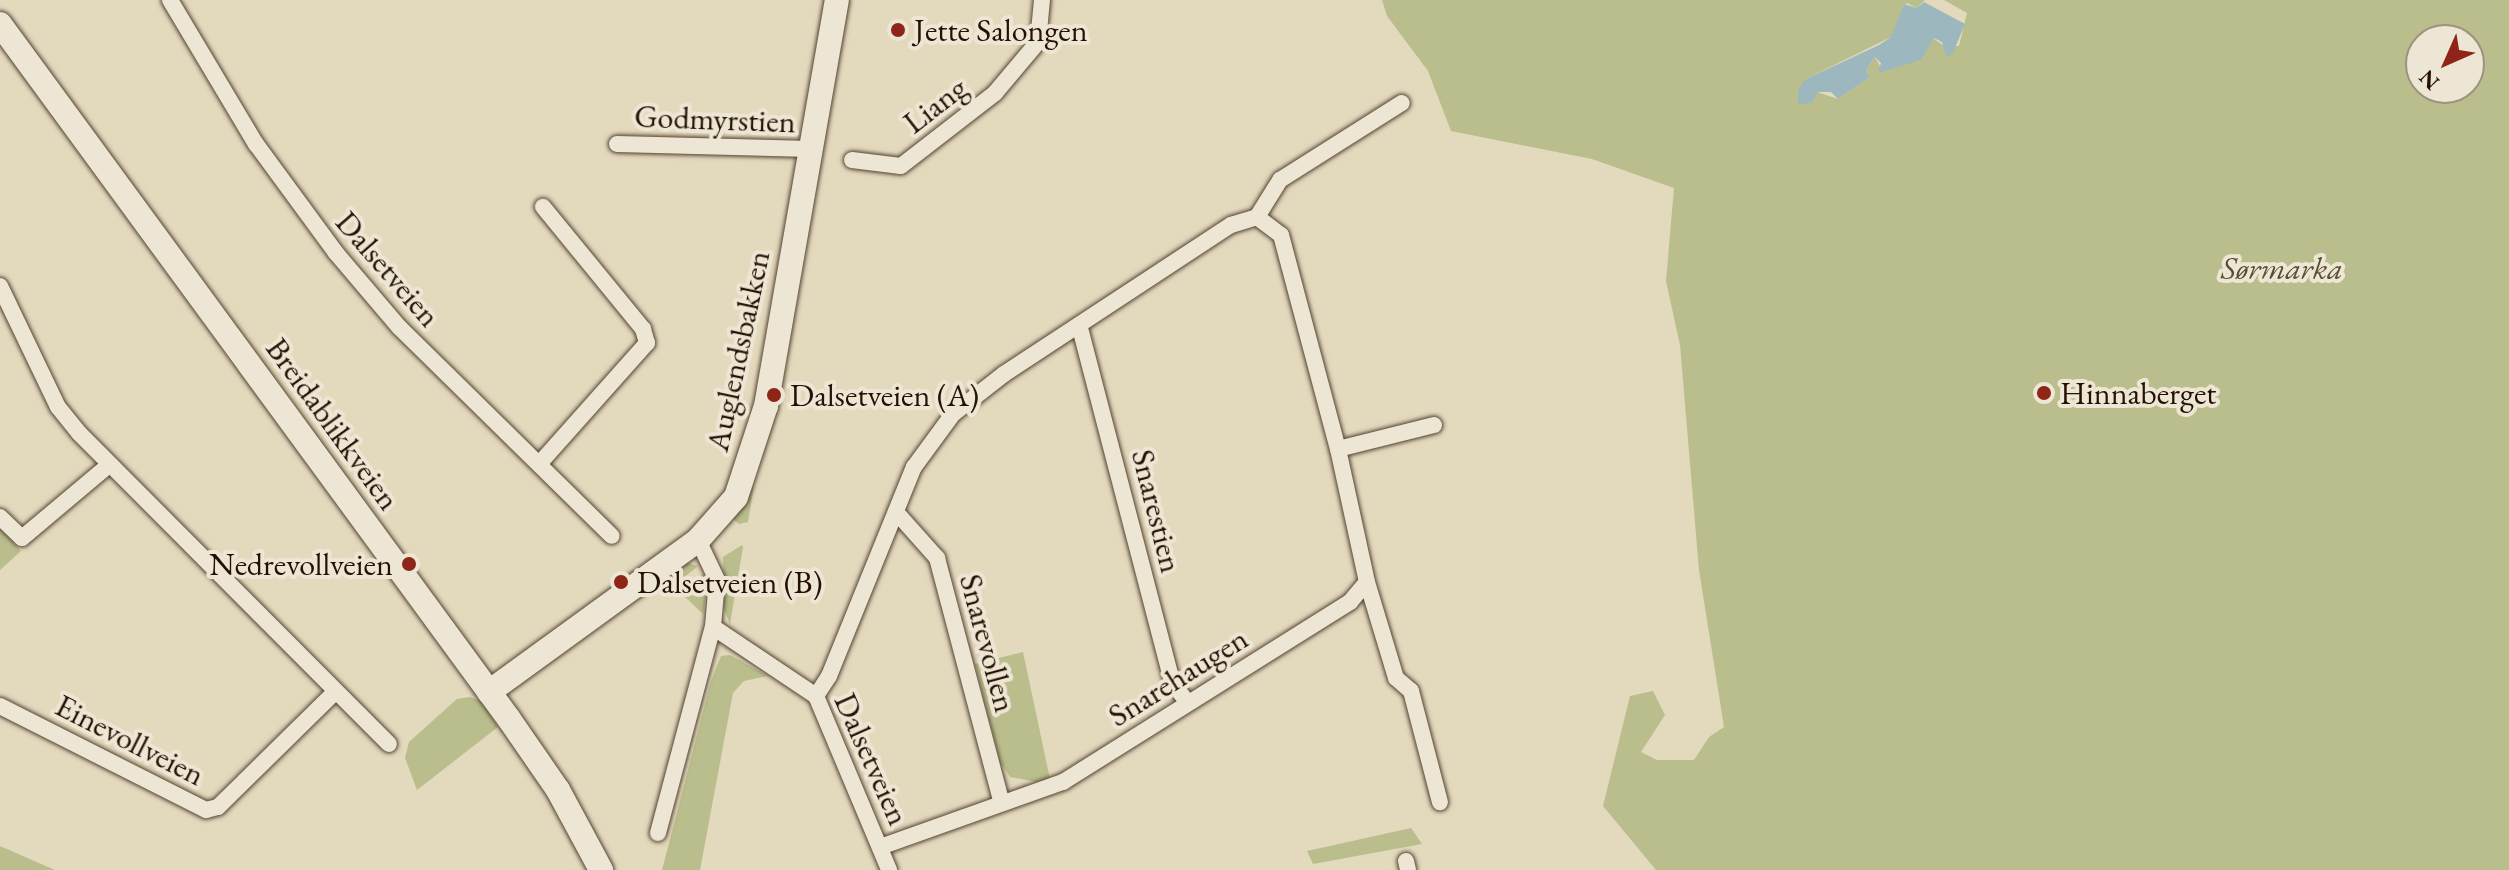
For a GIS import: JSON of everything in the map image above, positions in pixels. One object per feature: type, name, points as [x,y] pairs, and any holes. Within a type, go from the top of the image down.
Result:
[{"type":"main road","name":"Auglendsbakken","points":[[489,692],[698,540],[736,497],[751,460],[771,378],[837,0]]},
{"type":"main road","name":"Breidablikkveien","points":[[0,24],[489,692],[558,790],[601,870]]},
{"type":"street","name":"Dalsetveien","points":[[170,0],[207,69],[306,216],[389,317],[612,536]]},
{"type":"street","name":"Liang","points":[[852,160],[901,166],[995,93],[1038,42],[1042,0]]},
{"type":"street","points":[[816,696],[829,676],[914,467],[953,414],[1004,374],[1080,328],[1231,225],[1257,217],[1280,180],[1402,103]]},
{"type":"street","name":"Godmyrstien","points":[[617,144],[811,149]]},
{"type":"street","points":[[540,463],[647,343],[643,329],[543,207]]},
{"type":"street","points":[[1257,217],[1281,235],[1338,449],[1367,582],[1396,678],[1411,691],[1440,802]]},
{"type":"street","points":[[0,286],[58,407],[109,465],[389,744]]},
{"type":"street","name":"Snarestien","points":[[1080,328],[1172,682],[1188,703]]},
{"type":"street","points":[[1338,449],[1434,425]]},
{"type":"street","points":[[0,517],[22,538],[109,465]]},
{"type":"street","name":"Snarevollen","points":[[896,512],[937,558],[1001,801]]},
{"type":"street","points":[[658,833],[713,627],[717,580],[698,540]]},
{"type":"street","name":"Snarehaugen","points":[[880,847],[1001,801],[1063,782],[1350,602],[1367,582]]},
{"type":"street","name":"Dalsetveien","points":[[713,627],[816,696],[889,870]]},
{"type":"street","name":"Einevollveien","points":[[0,706],[206,810],[218,807],[335,692]]},
{"type":"green space","name":"Sørmarka","points":[[1382,0],[1925,0],[1916,8],[1907,3],[1902,8],[1904,16],[1891,37],[1806,79],[1800,102],[1817,92],[1838,99],[1870,77],[1866,70],[1875,57],[1880,66],[1921,60],[1933,38],[1944,46],[1959,46],[1967,13],[1944,0],[2509,0],[2509,870],[1656,870],[1603,806],[1630,696],[1653,691],[1665,715],[1641,752],[1657,760],[1694,760],[1709,737],[1724,727],[1699,570],[1680,345],[1666,281],[1674,188],[1592,159],[1451,131],[1428,71],[1387,16]]},
{"type":"green space","points":[[754,486],[748,522],[739,524],[733,519]]},
{"type":"green space","points":[[0,528],[21,551],[0,570]]},
{"type":"green space","points":[[742,545],[730,624],[724,609],[723,557]]},
{"type":"green space","points":[[684,562],[698,566],[672,587],[641,590]]},
{"type":"green space","points":[[704,573],[707,585],[703,614],[682,594]]},
{"type":"green space","points":[[1023,652],[1050,779],[1037,782],[1010,777],[1000,762],[975,664]]},
{"type":"green space","points":[[730,655],[768,676],[744,681],[733,693],[700,870],[662,870],[711,681],[721,656]]},
{"type":"green space","points":[[470,697],[481,701],[498,727],[417,790],[405,758],[409,742],[457,699]]},
{"type":"green space","points":[[1411,828],[1422,844],[1313,864],[1307,851]]},
{"type":"green space","points":[[0,846],[55,870],[0,870]]},
{"type":"water","points":[[1924,2],[1965,24],[1952,55],[1946,56],[1942,42],[1934,38],[1921,60],[1878,73],[1881,63],[1875,57],[1866,70],[1870,77],[1838,99],[1831,92],[1818,92],[1812,103],[1798,104],[1798,90],[1806,79],[1879,45],[1891,37],[1904,4],[1916,8]]},
{"type":"place","name":"Jette Salongen","points":[[898,30]]},
{"type":"place","name":"Hinnaberget","points":[[2044,393]]},
{"type":"place","name":"Dalsetveien (A)","points":[[774,395]]},
{"type":"place","name":"Nedrevollveien","points":[[409,564]]},
{"type":"place","name":"Dalsetveien (B)","points":[[621,582]]}]
